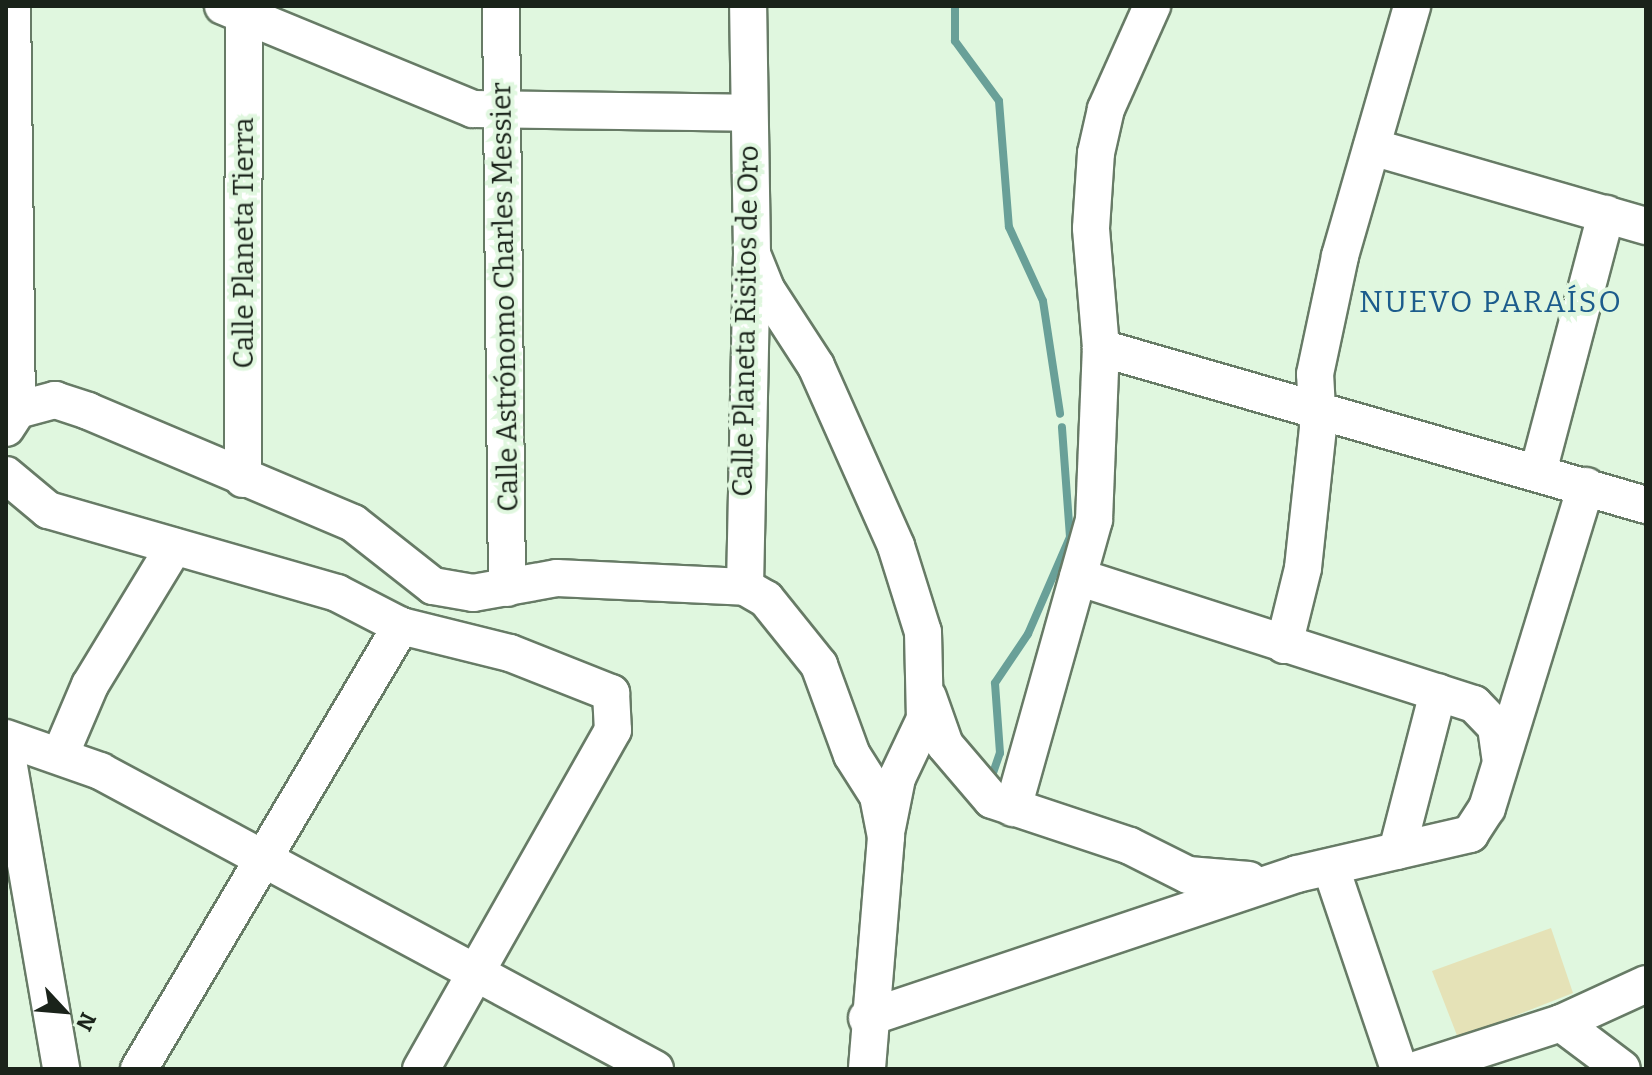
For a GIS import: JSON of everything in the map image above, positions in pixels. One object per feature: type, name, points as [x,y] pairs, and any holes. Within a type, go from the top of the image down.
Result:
[{"type":"street","points":[[12,6],[10,417],[55,400],[353,523],[413,574],[433,586],[473,593],[557,578],[745,587],[782,614],[819,665],[847,744],[878,796],[886,837]]},
{"type":"street","name":"Calle Astrónomo Charles Messier","points":[[501,6],[507,588]]},
{"type":"street","name":"Calle Planeta Risitos de Oro","points":[[745,587],[752,254],[748,6]]},
{"type":"street","points":[[1013,808],[1094,520],[1101,348],[1091,228],[1096,153],[1106,109],[1152,6]]},
{"type":"street","points":[[1284,645],[1303,568],[1314,406],[1340,256],[1412,6]]},
{"type":"street","points":[[237,10],[438,99],[503,111],[748,113]]},
{"type":"street","name":"Calle Planeta Tierra","points":[[237,10],[243,479]]},
{"type":"street","points":[[1372,147],[1646,226]]},
{"type":"street","points":[[1538,472],[1606,214]]},
{"type":"street","points":[[752,254],[766,289],[816,366],[896,546],[923,632],[923,729],[897,778],[886,837],[867,1018],[867,1069]]},
{"type":"street","points":[[1101,348],[1314,406],[1646,505]]},
{"type":"street","points":[[6,475],[48,510],[337,593],[401,626],[594,681],[611,693],[616,711],[613,730],[421,1069]]},
{"type":"street","points":[[867,1018],[1314,871],[1470,834],[1487,808],[1500,757],[1586,486]]},
{"type":"street","points":[[61,753],[90,685],[174,547]]},
{"type":"street","points":[[337,593],[413,574]]},
{"type":"street","points":[[1078,577],[1438,692],[1488,713],[1500,757]]},
{"type":"street","points":[[139,1069],[266,859],[401,626]]},
{"type":"street","points":[[925,688],[958,766],[992,800],[1213,882],[1314,871]]},
{"type":"street","points":[[1397,851],[1438,692]]},
{"type":"street","points":[[6,738],[61,753],[478,971],[655,1069]]},
{"type":"street","points":[[6,749],[61,1069]]},
{"type":"street","points":[[1314,871],[1399,1069]]},
{"type":"street","points":[[1419,1069],[1561,1023],[1646,984]]},
{"type":"street","points":[[1561,1023],[1622,1069]]},
{"type":"shaded area","points":[[1551,928],[1573,993],[1458,1038],[1432,971]]},
{"type":"waterway","points":[[955,6],[955,41],[999,101],[1009,227],[1043,301],[1060,414]]},
{"type":"waterway","points":[[993,773],[1000,753],[995,683],[1028,634],[1070,537],[1062,427]]},
{"type":"district","name":"NUEVO PARAÍSO","points":[[1491,302]]}]
